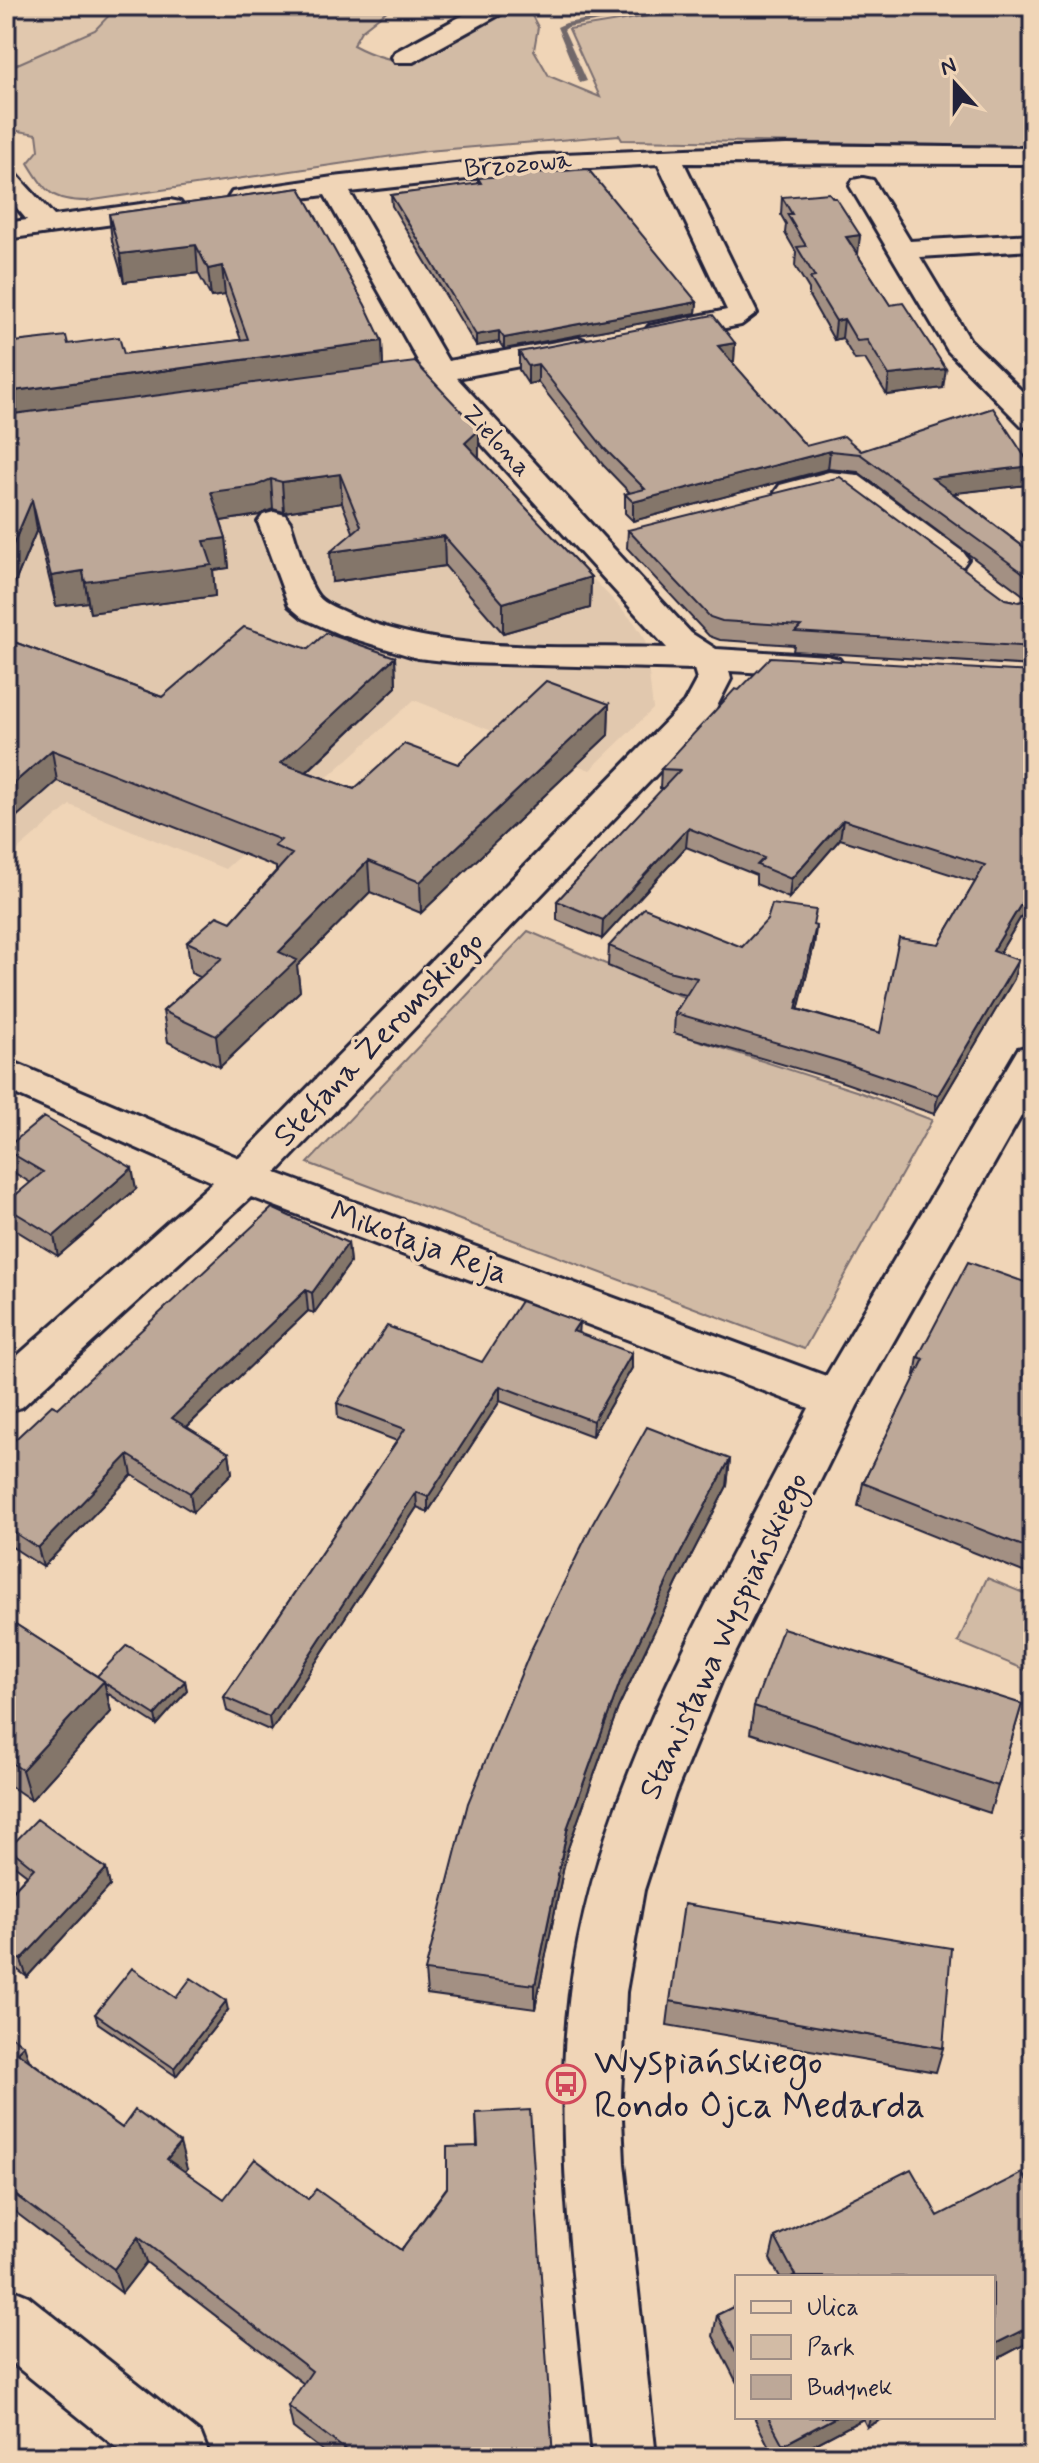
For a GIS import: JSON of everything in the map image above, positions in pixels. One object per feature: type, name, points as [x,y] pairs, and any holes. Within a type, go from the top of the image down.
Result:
[{"type":"street","points":[[404,57],[498,6]]},
{"type":"street","name":"Brzozowa","points":[[6,231],[333,185],[500,166],[667,156],[830,153],[1033,156]]},
{"type":"street","points":[[639,336],[731,319],[743,313],[667,156]]},
{"type":"street","points":[[6,179],[47,225]]},
{"type":"street","name":"Zielona","points":[[333,185],[450,391],[679,640],[708,659]]},
{"type":"street","points":[[863,186],[958,345],[1033,419]]},
{"type":"street","points":[[902,250],[1033,242]]},
{"type":"street","points":[[344,388],[608,341]]},
{"type":"street","points":[[756,501],[829,482],[847,482],[979,580]]},
{"type":"street","points":[[274,522],[301,599],[315,611],[339,622],[404,644],[463,653],[708,659],[863,668]]},
{"type":"street","points":[[591,545],[625,536]]},
{"type":"street","name":"Stefana Żeromskiego","points":[[6,1394],[245,1178],[699,708],[714,679],[708,659]]},
{"type":"street","name":"Stanisława Wyspiańskiego","points":[[624,2457],[594,2163],[592,2096],[598,1992],[617,1890],[648,1794],[697,1679],[837,1399],[1033,1059]]},
{"type":"street","name":"Mikołaja Reja","points":[[6,1073],[245,1178],[837,1399]]},
{"type":"street","points":[[6,2318],[177,2455]]},
{"type":"shaded area","points":[[6,6],[118,6],[95,30],[6,69]]},
{"type":"shaded area","points":[[414,390],[634,622],[645,639],[653,709],[590,770],[414,700],[225,869],[70,805],[6,860],[6,443]]},
{"type":"green space","points":[[118,6],[393,6],[361,31],[353,45],[384,58],[409,60],[430,55],[483,22],[504,15],[531,14],[538,27],[534,50],[549,76],[600,97],[569,29],[709,6],[1033,6],[1033,146],[622,140],[619,135],[427,151],[87,201],[57,197],[45,188],[28,163],[39,150],[37,134],[6,129],[6,69],[95,30]]},
{"type":"green space","points":[[528,931],[693,1001],[675,1033],[859,1092],[932,1120],[804,1349],[308,1163]]},
{"type":"green space","points":[[987,1578],[1033,1597],[1033,1673],[958,1642]]},
{"type":"building","points":[[588,169],[697,302],[504,338],[499,331],[476,335],[391,195],[481,183],[478,178]]},
{"type":"building","points":[[300,188],[382,341],[6,392],[6,343],[66,336],[68,344],[119,337],[124,354],[248,339],[222,266],[208,269],[196,245],[120,254],[109,214]]},
{"type":"building","points":[[829,193],[836,198],[860,235],[846,237],[890,305],[903,303],[946,369],[889,375],[867,340],[857,341],[844,319],[836,321],[810,278],[815,277],[797,247],[806,246],[787,214],[792,214],[782,197]]},
{"type":"building","points":[[713,315],[735,343],[718,346],[806,446],[844,436],[861,451],[993,408],[1031,466],[932,478],[1033,554],[1033,580],[860,454],[830,451],[633,502],[625,494],[645,489],[604,448],[538,364],[528,366],[519,352]]},
{"type":"building","points":[[415,362],[479,430],[465,443],[591,577],[503,603],[444,536],[330,552],[361,526],[340,474],[282,482],[271,479],[256,486],[211,492],[226,538],[204,541],[212,565],[85,582],[83,571],[51,576],[32,500],[6,561],[6,415]]},
{"type":"building","points":[[840,477],[1005,599],[1019,602],[1033,598],[1033,647],[795,632],[801,626],[722,621],[710,617],[628,530]]},
{"type":"building","points":[[244,627],[308,649],[326,633],[395,657],[281,763],[354,789],[404,744],[458,764],[546,681],[609,704],[420,882],[368,861],[279,952],[297,960],[216,1036],[163,1011],[222,958],[187,942],[217,916],[231,922],[292,854],[274,846],[281,840],[52,750],[6,790],[6,639],[162,697]]},
{"type":"building","points":[[771,657],[1033,672],[1033,884],[993,951],[1018,960],[938,1095],[839,1061],[675,1013],[697,978],[668,971],[609,946],[644,908],[742,947],[767,920],[772,904],[816,910],[813,925],[816,926],[796,1009],[880,1033],[899,938],[939,944],[985,865],[843,820],[791,879],[757,865],[764,858],[688,828],[603,920],[557,901],[680,770],[661,769],[735,689],[739,690]]},
{"type":"building","points":[[44,1117],[132,1168],[54,1236],[6,1207],[6,1203],[43,1172],[6,1148]]},
{"type":"building","points":[[272,1208],[348,1243],[312,1293],[306,1290],[172,1418],[229,1453],[190,1493],[128,1455],[38,1548],[6,1527],[6,1448],[52,1405],[58,1408]]},
{"type":"building","points":[[968,1262],[1033,1285],[1033,1550],[863,1483],[924,1359],[918,1357]]},
{"type":"building","points":[[521,1301],[579,1322],[573,1331],[632,1353],[593,1421],[500,1386],[428,1497],[416,1492],[269,1717],[224,1697],[405,1429],[337,1403],[387,1326],[482,1362]]},
{"type":"building","points":[[647,1427],[730,1459],[679,1556],[620,1682],[568,1826],[535,1985],[425,1971],[468,1803],[531,1650],[592,1525]]},
{"type":"building","points":[[6,1618],[104,1681],[22,1770],[6,1759]]},
{"type":"building","points":[[783,1628],[1022,1704],[998,1786],[754,1706]]},
{"type":"building","points":[[127,1645],[185,1681],[155,1715],[97,1676]]},
{"type":"building","points":[[37,1819],[106,1869],[21,1960],[6,1949],[6,1898],[34,1868],[9,1848]]},
{"type":"building","points":[[684,1904],[951,1948],[943,2048],[670,2001]]},
{"type":"building","points":[[132,1968],[176,1998],[191,1978],[226,2001],[174,2068],[95,2014]]},
{"type":"building","points":[[6,2032],[24,2045],[17,2052],[122,2128],[135,2110],[180,2143],[167,2159],[224,2199],[255,2159],[308,2199],[316,2189],[401,2250],[447,2188],[447,2147],[478,2146],[476,2113],[530,2110],[553,2457],[355,2457],[288,2406],[312,2371],[138,2237],[114,2269],[6,2188]]},
{"type":"building","points":[[911,2169],[938,2216],[1022,2173],[1033,2192],[1033,2325],[995,2344],[995,2275],[795,2275],[775,2237]]},
{"type":"building","points":[[735,2306],[735,2351],[717,2315]]},
{"type":"building","points":[[769,2419],[832,2419],[783,2445]]},
{"type":"waterway","points":[[583,81],[560,29],[566,25],[676,6]]},
{"type":"place","name":"Wyspiańskiego Rondo Ojca Medarda","points":[[566,2084]]}]
